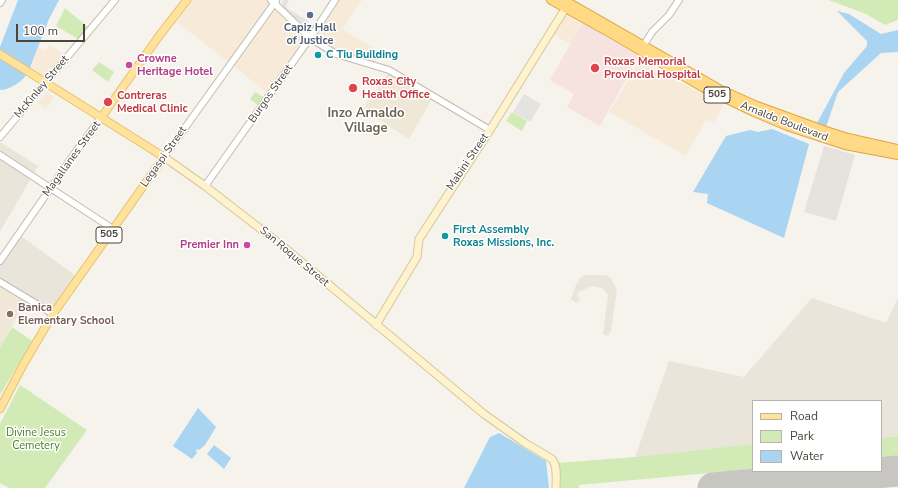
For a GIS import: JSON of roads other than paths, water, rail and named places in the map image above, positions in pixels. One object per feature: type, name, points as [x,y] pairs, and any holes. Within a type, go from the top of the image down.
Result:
[{"type":"highway","name":"Arnaldo Boulevard","points":[[550,0],[566,4],[642,48],[721,90],[757,106],[848,138],[898,149]]},
{"type":"highway","name":"Arnaldo Boulevard","points":[[642,48],[704,88],[787,126],[845,145],[898,155]]},
{"type":"main road","name":"Magallanes Street","points":[[101,118],[187,0]]},
{"type":"main road","name":"Mabini Street","points":[[376,325],[417,257],[419,239],[490,130],[566,4]]},
{"type":"main road","name":"San Roque Street","points":[[0,54],[164,157],[205,186],[280,244],[484,414],[525,443],[548,456],[554,462],[556,488]]},
{"type":"main road","name":"Legaspi Street","points":[[53,314],[164,157]]},
{"type":"main road","name":"505","points":[[0,409],[23,365],[53,314]]},
{"type":"street","name":"McKinley Street","points":[[0,137],[115,0]]},
{"type":"street","name":"Burgos Street","points":[[205,186],[310,38],[335,0]]},
{"type":"street","points":[[642,48],[652,32],[669,15],[678,0]]},
{"type":"street","points":[[274,1],[310,38],[336,54],[389,70],[490,130]]},
{"type":"street","name":"Legaspi Street","points":[[164,157],[274,1]]},
{"type":"street","name":"Magallanes Street","points":[[0,261],[101,118]]},
{"type":"street","points":[[0,155],[113,229]]},
{"type":"street","points":[[0,282],[53,314]]},
{"type":"water","points":[[18,0],[59,0],[49,19],[30,70],[15,85],[10,88],[0,90],[0,47]]},
{"type":"water","points":[[837,11],[849,14],[881,34],[898,30],[898,52],[881,53],[838,92],[826,127],[816,125],[844,73],[867,46],[867,41]]},
{"type":"water","points":[[772,129],[809,144],[784,238],[707,203],[708,194],[693,192],[726,136],[750,130],[758,132]]},
{"type":"water","points":[[198,408],[216,427],[205,445],[199,450],[197,449],[197,453],[192,459],[173,446]]},
{"type":"water","points":[[499,433],[546,461],[549,488],[464,488],[490,437]]},
{"type":"water","points":[[214,445],[231,458],[224,469],[207,454]]},
{"type":"place","name":"Capiz Hall of Justice","points":[[310,15]]},
{"type":"place","name":"C Tiu Building","points":[[318,55]]},
{"type":"place","name":"Crowne Heritage Hotel","points":[[129,65]]},
{"type":"place","name":"Roxas Memorial Provincial Hospital","points":[[595,68]]},
{"type":"place","name":"Roxas City Health Office","points":[[353,88]]},
{"type":"place","name":"Contreras Medical Clinic","points":[[108,102]]},
{"type":"place","name":"First Assembly Roxas Missions, Inc.","points":[[445,236]]},
{"type":"place","name":"Premier Inn","points":[[247,245]]},
{"type":"place","name":"Banica Elementary School","points":[[10,314]]},
{"type":"district","name":"Inzo Arnaldo Village","points":[[366,122]]},
{"type":"park label","name":"Divine Jesus Cemetery","points":[[36,439]]}]
